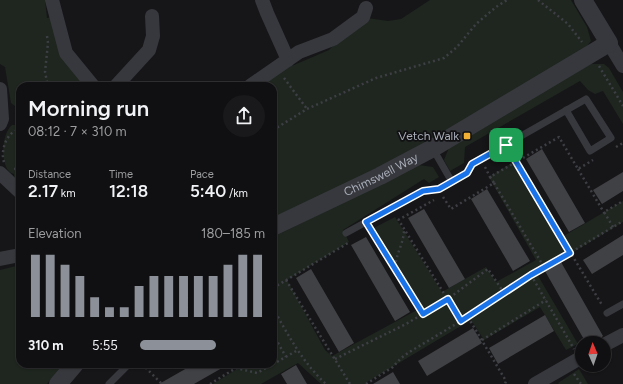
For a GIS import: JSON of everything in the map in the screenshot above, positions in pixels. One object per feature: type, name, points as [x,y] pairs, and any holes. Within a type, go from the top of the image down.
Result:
[{"type":"street","points":[[52,0],[66,53],[90,82]]},
{"type":"street","points":[[262,0],[282,64]]},
{"type":"street","points":[[582,0],[623,66]]},
{"type":"street","points":[[256,82],[299,52],[333,39],[363,17],[366,4]]},
{"type":"street","points":[[120,82],[149,50],[153,36],[152,16]]},
{"type":"street","name":"Chimswell Way","points":[[277,226],[380,176],[433,148],[609,43]]},
{"type":"street","points":[[0,89],[2,119],[0,124]]},
{"type":"street","points":[[5,174],[16,187]]},
{"type":"street","points":[[0,259],[16,256]]},
{"type":"street","points":[[611,341],[623,335]]},
{"type":"street","points":[[538,383],[575,361]]},
{"type":"street","points":[[63,382],[72,368]]},
{"type":"lane","points":[[346,233],[423,191],[439,189],[452,182],[467,173],[472,164],[566,110],[586,99],[611,138],[590,151],[566,110]]},
{"type":"lane","points":[[433,148],[452,182]]},
{"type":"lane","points":[[607,313],[623,304]]},
{"type":"lane","points":[[109,384],[125,368]]},
{"type":"path","points":[[277,128],[307,109],[376,78],[444,58],[457,47],[476,24],[507,0]]},
{"type":"path","points":[[45,30],[48,43],[45,72],[47,82]]},
{"type":"path","points":[[282,64],[307,109]]},
{"type":"path","points":[[16,131],[12,132],[5,142],[2,153],[5,174],[16,170]]},
{"type":"path","points":[[544,267],[490,177],[559,137],[613,227]]},
{"type":"path","points":[[0,140],[5,142]]},
{"type":"path","points":[[610,151],[623,143]]},
{"type":"path","points":[[506,145],[607,313]]},
{"type":"path","points":[[578,169],[597,158]]},
{"type":"path","points":[[442,196],[451,209],[494,184]]},
{"type":"path","points":[[398,220],[436,199]]},
{"type":"path","points":[[606,216],[604,212],[623,201]]},
{"type":"path","points":[[392,208],[461,321]]},
{"type":"path","points":[[367,384],[393,367],[410,351],[468,317],[544,267],[623,221]]},
{"type":"path","points":[[366,222],[423,314]]},
{"type":"path","points":[[395,268],[395,259],[404,236],[404,229]]},
{"type":"path","points":[[277,286],[349,242],[346,233]]},
{"type":"path","points":[[335,360],[423,314],[448,299],[488,269],[504,293]]},
{"type":"path","points":[[531,275],[575,351]]},
{"type":"path","points":[[286,280],[350,384]]},
{"type":"path","points":[[482,340],[546,300]]},
{"type":"path","points":[[277,315],[298,350],[319,378],[326,384]]},
{"type":"path","points":[[468,317],[506,382],[505,384]]},
{"type":"path","points":[[277,341],[286,357]]},
{"type":"path","points":[[277,362],[298,350]]},
{"type":"path","points":[[146,368],[162,384]]},
{"type":"path","points":[[210,384],[236,368],[257,373],[266,368]]},
{"type":"shaded area","points":[[0,0],[45,0],[47,18],[52,17],[82,82],[16,82],[16,107],[11,103],[5,67],[0,64]]},
{"type":"shaded area","points":[[430,0],[571,0],[587,27],[591,41],[583,51],[466,123],[277,219],[277,82],[267,82],[287,68],[329,50],[339,40],[367,18],[388,21],[401,19]]},
{"type":"shaded area","points":[[591,64],[604,64],[609,68],[623,92],[623,124],[603,91],[595,94],[588,90],[580,81],[465,147],[464,163],[450,171],[444,160],[450,145]]},
{"type":"shaded area","points":[[12,125],[16,125],[16,179],[14,174],[9,172],[4,160],[4,144],[8,130]]},
{"type":"shaded area","points":[[515,161],[562,237],[623,201],[623,222],[537,274],[575,339],[575,346],[566,350],[540,307],[484,340],[471,320],[367,382],[368,384],[321,384],[298,363],[261,384],[213,384],[239,368],[277,368],[277,235],[419,165],[433,167],[439,177],[429,183],[424,179],[343,230],[349,242],[287,280],[325,350],[332,356],[417,310],[370,230],[395,217],[442,292],[486,267],[496,282],[536,260],[489,177]]},
{"type":"shaded area","points":[[16,266],[16,368],[60,368],[47,384],[0,384],[0,270]]},
{"type":"shaded area","points":[[575,372],[581,372],[588,384],[559,384],[558,383]]},
{"type":"building","points":[[542,149],[585,223],[569,232],[526,159]]},
{"type":"building","points":[[623,172],[623,191],[602,204],[593,190]]},
{"type":"building","points":[[487,189],[530,261],[513,271],[471,199]]},
{"type":"building","points":[[424,209],[465,279],[449,288],[408,218]]},
{"type":"building","points":[[623,235],[623,255],[592,274],[583,260]]},
{"type":"building","points":[[366,237],[410,312],[395,321],[351,245]]},
{"type":"building","points":[[561,262],[603,336],[582,336],[545,271]]},
{"type":"building","points":[[311,269],[354,343],[339,352],[296,278]]},
{"type":"building","points":[[545,315],[554,331],[498,364],[489,348]]},
{"type":"building","points":[[473,328],[482,343],[427,376],[418,361]]},
{"type":"building","points":[[296,365],[307,384],[287,384],[281,374]]},
{"type":"building","points":[[187,368],[222,368],[194,384],[159,384]]},
{"type":"building","points":[[393,372],[400,384],[373,384]]},
{"type":"place","name":"Vetch Walk","points":[[467,136]]},
{"type":"route","points":[[506,145],[570,253],[531,275],[461,321],[448,299],[423,314],[366,222],[423,191],[439,189],[467,173],[472,164],[506,145]]}]
